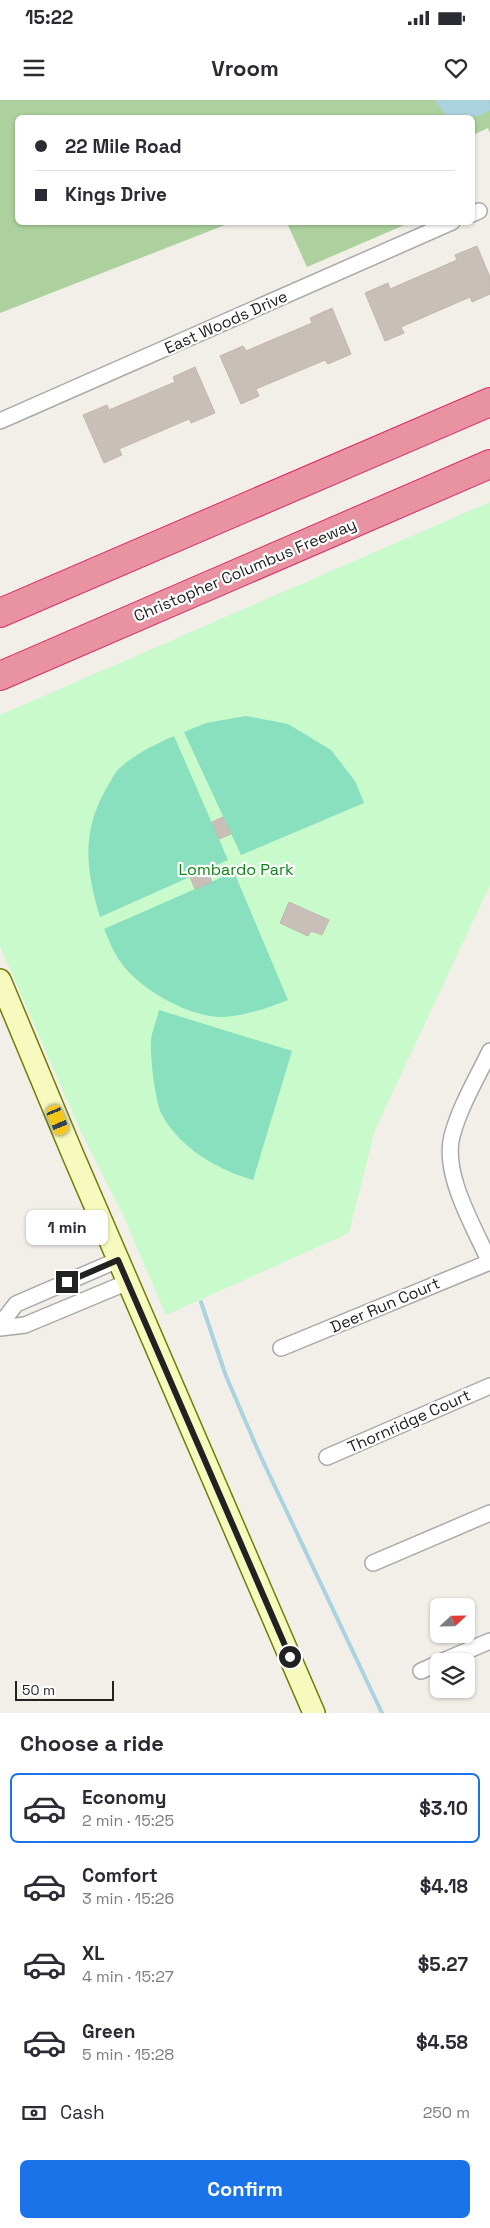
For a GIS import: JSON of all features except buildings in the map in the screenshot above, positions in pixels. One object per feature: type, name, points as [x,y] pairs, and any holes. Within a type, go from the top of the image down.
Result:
[{"type":"highway","points":[[0,613],[490,402]]},
{"type":"highway","name":"Christopher Columbus Freeway","points":[[0,676],[490,464]]},
{"type":"street","name":"East Woods Drive","points":[[0,421],[445,225]]},
{"type":"street","points":[[0,980],[118,1260],[314,1713]]},
{"type":"street","points":[[490,1051],[461,1111],[452,1138],[451,1161],[455,1183],[490,1262]]},
{"type":"street","points":[[0,1327],[16,1304],[118,1260]]},
{"type":"street","name":"Deer Run Court","points":[[281,1348],[490,1262]]},
{"type":"street","points":[[0,1327],[25,1325],[128,1282]]},
{"type":"street","name":"Thornridge Court","points":[[327,1457],[490,1386]]},
{"type":"street","points":[[373,1563],[490,1513]]},
{"type":"street","points":[[462,1653],[490,1641]]},
{"type":"street","points":[[421,1671],[430,1667]]},
{"type":"green space","points":[[0,100],[490,100],[490,133],[488,128],[475,134],[475,115],[15,115],[15,225],[225,225],[0,313]]},
{"type":"green space","points":[[288,225],[404,225],[307,267]]},
{"type":"green space","name":"Lombardo Park","points":[[490,502],[490,885],[375,1130],[349,1233],[166,1315],[123,1215],[81,1132],[0,946],[0,715]]},
{"type":"green space","points":[[246,716],[288,724],[331,750],[355,781],[364,803],[241,855],[184,732],[206,723]]},
{"type":"green space","points":[[174,736],[228,860],[100,917],[95,900],[88,852],[89,836],[98,805],[113,776],[121,766],[143,751]]},
{"type":"green space","points":[[234,872],[288,1000],[241,1015],[212,1016],[183,1008],[141,984],[119,960],[104,929]]},
{"type":"green space","points":[[159,1010],[292,1051],[253,1180],[214,1164],[190,1148],[170,1127],[162,1115],[155,1090],[151,1048]]},
{"type":"water","points":[[435,100],[489,100],[490,110],[479,116],[446,115]]},
{"type":"waterway","points":[[201,1302],[226,1376],[260,1455],[382,1713]]},
{"type":"route","points":[[67,1282],[118,1260],[290,1657]]}]
